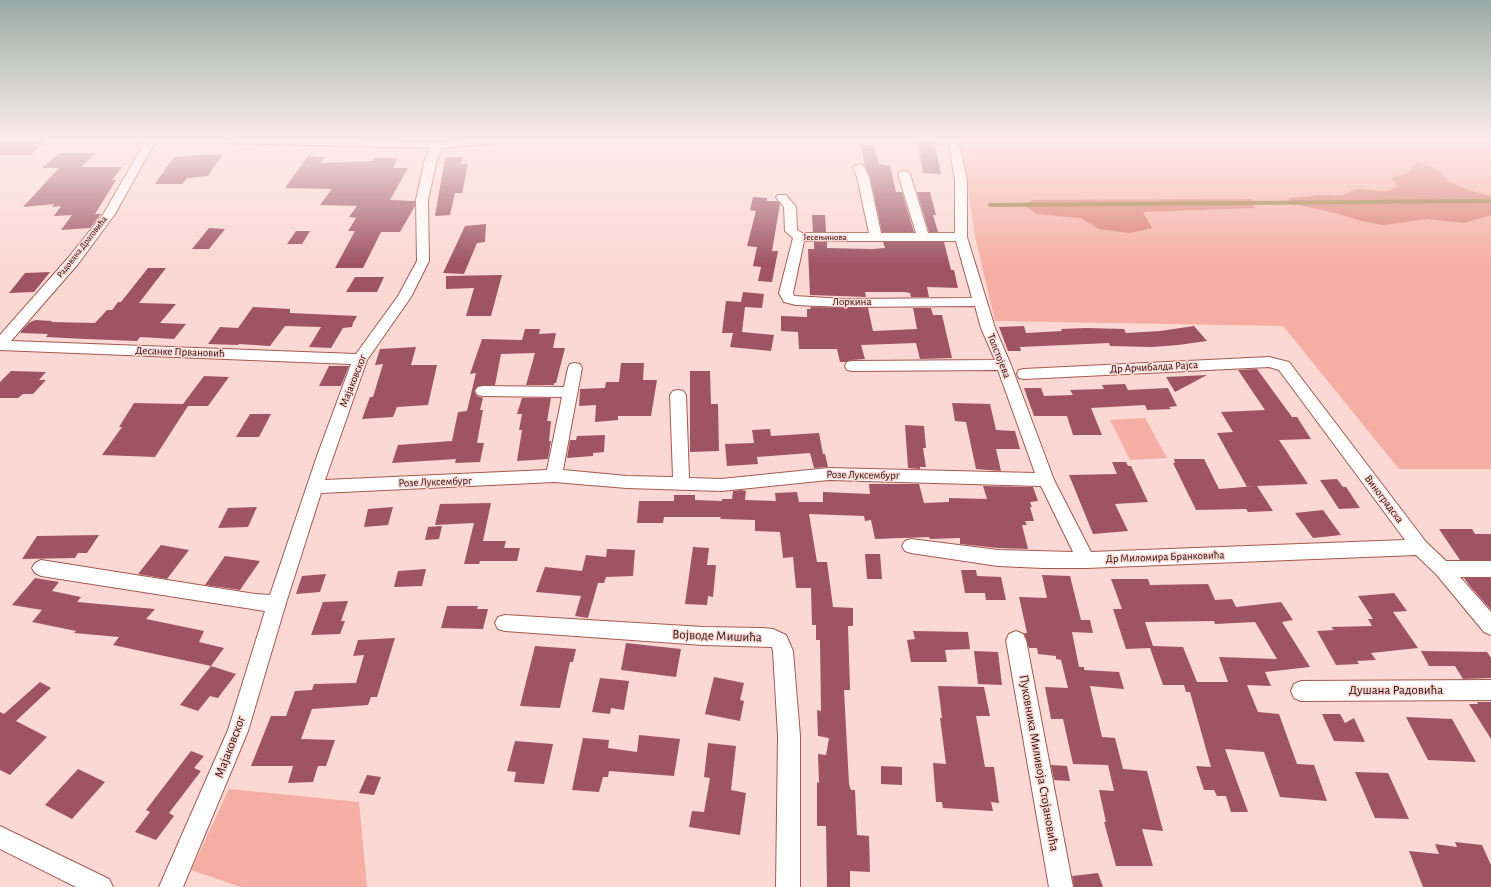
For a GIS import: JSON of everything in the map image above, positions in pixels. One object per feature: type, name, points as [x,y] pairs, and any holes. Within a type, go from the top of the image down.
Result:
[{"type":"street","name":"Радована Драговића","points":[[0,344],[73,261],[109,214],[128,181]]},
{"type":"street","name":"Мајаковског","points":[[171,887],[238,731],[277,603],[325,456],[360,359],[404,297],[423,261],[422,200],[426,181]]},
{"type":"street","points":[[864,181],[876,237]]},
{"type":"street","points":[[906,181],[922,237]]},
{"type":"street","name":"Толстојева","points":[[961,181],[961,237],[988,328],[1004,365],[1046,480],[1086,560]]},
{"type":"street","name":"Јесењинова","points":[[782,197],[790,207],[791,231],[799,238],[961,237]]},
{"type":"street","name":"Лоркина","points":[[799,238],[786,293],[789,299],[796,301],[845,303],[980,302]]},
{"type":"street","name":"Десанке Првановић","points":[[0,344],[360,359]]},
{"type":"street","name":"Др Арчибалда Рајса","points":[[1024,374],[1270,362],[1284,366]]},
{"type":"street","points":[[852,366],[1004,365]]},
{"type":"street","name":"Виноградска","points":[[1284,366],[1420,547],[1442,569],[1491,626]]},
{"type":"street","points":[[554,476],[575,368]]},
{"type":"street","points":[[482,391],[570,392]]},
{"type":"street","points":[[678,395],[681,483]]},
{"type":"street","name":"Розе Луксембург","points":[[316,487],[554,476],[627,482],[721,485],[829,474],[1046,480]]},
{"type":"street","name":"Др Миломира Бранковића","points":[[911,546],[998,558],[1086,560],[1420,547]]},
{"type":"street","points":[[41,568],[255,602],[277,603]]},
{"type":"street","points":[[1442,569],[1491,569]]},
{"type":"street","name":"Војводе Мишића","points":[[505,623],[696,636],[763,637],[773,638],[779,641],[784,651],[789,736],[788,887]]},
{"type":"street","name":"Пуковника Миливоја Стојановића","points":[[1016,640],[1061,887]]},
{"type":"street","name":"Душана Радовића","points":[[1301,691],[1491,690]]},
{"type":"street","points":[[0,837],[102,887]]},
{"type":"shaded area","points":[[966,181],[1491,181],[1491,469],[1399,469],[1283,326],[995,321],[975,236]]},
{"type":"shaded area","points":[[1394,181],[1449,181],[1471,191],[1491,196],[1491,215],[1465,223],[1427,219],[1384,225],[1361,221],[1336,213],[1293,204],[1288,198],[1325,195],[1342,196],[1356,189],[1386,191],[1398,187]]},
{"type":"shaded area","points":[[1252,199],[1254,208],[1143,212],[1152,228],[1130,233],[1099,229],[1080,218],[1037,214],[1025,206],[1032,200]]},
{"type":"shaded area","points":[[1145,418],[1167,458],[1130,460],[1110,420]]},
{"type":"shaded area","points":[[229,789],[359,802],[367,887],[241,887],[191,870]]},
{"type":"building","points":[[47,181],[115,181],[95,214],[101,214],[90,228],[61,230],[72,215],[54,216],[61,206],[52,207],[54,204],[23,207]]},
{"type":"building","points":[[157,181],[184,181],[182,184],[155,184]]},
{"type":"building","points":[[290,181],[400,181],[390,200],[415,201],[415,206],[400,232],[381,232],[363,268],[335,268],[355,231],[348,231],[356,218],[349,217],[357,206],[320,205],[332,189],[285,188]]},
{"type":"building","points":[[441,181],[464,181],[462,193],[455,193],[450,215],[435,216]]},
{"type":"building","points":[[871,181],[894,181],[896,192],[902,192],[914,232],[882,232]]},
{"type":"building","points":[[917,192],[930,192],[936,215],[933,215],[938,232],[929,232]]},
{"type":"building","points":[[753,197],[767,198],[767,201],[778,201],[780,204],[772,251],[778,251],[772,282],[758,281],[761,267],[753,266],[757,247],[747,246],[756,211],[750,210]]},
{"type":"building","points":[[812,215],[825,215],[826,232],[813,232]]},
{"type":"building","points":[[486,224],[485,242],[477,243],[464,274],[443,273],[465,226]]},
{"type":"building","points":[[209,228],[225,229],[209,249],[192,249]]},
{"type":"building","points":[[296,231],[310,231],[302,244],[287,244]]},
{"type":"building","points":[[814,242],[827,242],[827,248],[872,249],[885,248],[883,242],[944,242],[951,270],[954,270],[958,288],[927,287],[929,297],[911,297],[910,293],[904,292],[865,292],[866,297],[810,295],[808,249],[814,249]]},
{"type":"building","points":[[148,268],[166,268],[139,303],[176,304],[160,323],[186,324],[174,339],[140,337],[137,341],[86,339],[46,337],[48,334],[21,333],[21,331],[30,322],[36,320],[52,321],[51,322],[95,323],[107,310],[112,310],[118,302],[121,302]]},
{"type":"building","points":[[50,272],[34,292],[9,293],[25,273]]},
{"type":"building","points":[[502,275],[491,316],[466,316],[474,288],[446,289],[446,276]]},
{"type":"building","points":[[355,277],[384,277],[377,292],[346,292]]},
{"type":"building","points":[[743,292],[764,294],[762,308],[745,307],[742,332],[774,335],[771,351],[730,347],[733,333],[722,333],[726,301],[741,302]]},
{"type":"building","points":[[253,307],[290,309],[290,313],[357,316],[352,327],[343,328],[331,348],[309,347],[321,327],[285,326],[270,346],[208,344],[220,327],[238,328]]},
{"type":"building","points":[[810,307],[868,308],[873,331],[917,329],[913,308],[931,308],[933,315],[942,315],[952,358],[920,359],[916,343],[861,345],[865,359],[846,362],[840,362],[837,349],[799,349],[798,332],[781,331],[781,316],[807,317],[807,309],[811,309]]},
{"type":"building","points":[[1024,326],[1026,333],[1086,328],[1124,329],[1126,333],[1160,331],[1194,326],[1207,341],[1152,347],[1110,346],[1109,343],[1020,347],[1021,351],[1008,351],[999,327]]},
{"type":"building","points":[[525,329],[540,329],[539,334],[556,333],[553,348],[565,348],[556,383],[554,383],[554,385],[526,385],[535,353],[501,354],[495,385],[478,386],[474,391],[477,396],[483,398],[480,410],[483,410],[477,443],[484,443],[480,462],[455,463],[456,459],[392,463],[398,445],[452,441],[458,412],[467,411],[476,373],[470,374],[482,339],[522,340]]},
{"type":"building","points":[[416,347],[411,365],[437,365],[428,405],[397,407],[393,417],[362,419],[370,397],[373,397],[383,364],[375,365],[380,349]]},
{"type":"building","points":[[621,363],[644,363],[643,380],[657,380],[651,416],[618,416],[618,420],[595,422],[596,405],[579,406],[580,389],[605,388],[606,382],[619,382]]},
{"type":"building","points":[[329,366],[349,366],[341,386],[319,386]]},
{"type":"building","points":[[1257,369],[1292,417],[1297,417],[1311,439],[1279,440],[1308,484],[1257,486],[1273,511],[1248,512],[1246,509],[1196,510],[1173,463],[1175,463],[1174,459],[1204,459],[1219,489],[1247,487],[1217,433],[1233,432],[1221,412],[1265,410],[1238,370]]},
{"type":"building","points":[[11,371],[46,372],[39,380],[46,380],[33,394],[23,394],[18,398],[0,398],[0,382]]},
{"type":"building","points":[[690,371],[710,371],[711,404],[718,404],[719,451],[690,452]]},
{"type":"building","points":[[1207,375],[1175,392],[1166,377]]},
{"type":"building","points":[[204,376],[229,377],[208,406],[188,406],[155,457],[102,455],[122,427],[119,427],[134,403],[183,404]]},
{"type":"building","points":[[1125,384],[1128,390],[1168,388],[1177,406],[1169,407],[1171,409],[1147,410],[1145,405],[1091,408],[1102,435],[1073,435],[1067,416],[1034,416],[1024,388],[1041,388],[1044,396],[1073,395],[1070,390],[1104,389],[1102,385]]},
{"type":"building","points":[[522,398],[551,398],[547,421],[551,421],[549,441],[551,441],[548,459],[517,461],[522,430],[519,430],[522,414],[517,414]]},
{"type":"building","points":[[952,403],[990,404],[996,430],[1015,431],[1020,449],[996,449],[1001,471],[976,469],[966,422],[955,421]]},
{"type":"building","points":[[250,414],[271,414],[259,437],[236,437]]},
{"type":"building","points":[[905,425],[924,426],[926,448],[923,448],[926,467],[920,467],[920,469],[908,468]]},
{"type":"building","points":[[770,429],[771,436],[819,433],[823,454],[825,454],[828,467],[814,468],[810,453],[757,457],[758,464],[727,466],[725,444],[754,443],[752,430]]},
{"type":"building","points":[[605,435],[604,452],[593,453],[593,456],[567,458],[570,440],[576,440],[577,436]]},
{"type":"building","points":[[1112,462],[1126,462],[1128,466],[1131,466],[1148,502],[1115,504],[1128,531],[1093,534],[1069,475],[1117,474]]},
{"type":"building","points":[[1337,479],[1343,487],[1346,487],[1360,508],[1339,509],[1320,480]]},
{"type":"building","points":[[869,484],[919,484],[924,503],[949,502],[949,498],[987,499],[983,486],[1033,487],[1038,501],[1030,502],[1034,521],[1025,521],[1027,525],[1022,525],[1028,549],[998,548],[960,544],[960,538],[930,539],[929,537],[875,539],[871,520],[865,521],[864,516],[809,514],[817,562],[827,562],[833,607],[853,608],[853,626],[848,626],[850,690],[844,690],[849,784],[851,790],[855,790],[857,835],[869,836],[870,872],[850,871],[850,887],[827,887],[826,826],[817,826],[817,782],[819,783],[818,754],[826,755],[829,738],[818,736],[817,710],[821,711],[820,640],[816,640],[816,625],[812,625],[811,588],[796,588],[793,557],[783,558],[780,532],[755,531],[755,520],[720,519],[721,517],[664,517],[663,523],[637,523],[639,501],[674,501],[674,495],[695,495],[695,500],[722,501],[722,499],[732,499],[733,491],[741,490],[746,491],[745,500],[776,501],[775,493],[797,492],[799,502],[823,502],[823,492],[870,494]]},
{"type":"building","points":[[491,503],[483,541],[506,541],[504,548],[520,548],[517,561],[480,561],[479,564],[464,564],[474,523],[435,525],[440,504]]},
{"type":"building","points":[[257,507],[248,527],[218,528],[228,508]]},
{"type":"building","points":[[393,507],[388,525],[364,527],[368,509]]},
{"type":"building","points":[[1323,510],[1341,535],[1313,538],[1295,513]]},
{"type":"building","points":[[442,526],[439,539],[425,540],[428,527]]},
{"type":"building","points":[[1439,529],[1472,529],[1475,534],[1491,534],[1491,560],[1460,560]]},
{"type":"building","points":[[99,535],[87,553],[78,553],[75,558],[22,559],[37,536]]},
{"type":"building","points":[[161,545],[189,550],[167,579],[138,574]]},
{"type":"building","points":[[693,547],[709,548],[707,565],[716,565],[713,597],[708,596],[707,605],[685,604]]},
{"type":"building","points":[[607,549],[635,550],[633,576],[606,577],[604,583],[598,583],[588,618],[575,616],[581,596],[536,592],[545,567],[582,571],[586,555],[606,557]]},
{"type":"building","points":[[865,554],[880,554],[882,579],[867,579]]},
{"type":"building","points":[[225,556],[260,561],[240,590],[205,585]]},
{"type":"building","points":[[426,569],[422,586],[394,587],[398,571]]},
{"type":"building","points":[[961,570],[976,570],[977,576],[1001,577],[1006,600],[986,600],[985,593],[965,593]]},
{"type":"building","points":[[326,574],[320,592],[296,594],[302,576]]},
{"type":"building","points":[[1042,575],[1070,576],[1081,620],[1090,620],[1093,633],[1072,632],[1079,667],[1084,667],[1084,670],[1119,672],[1124,689],[1090,686],[1102,737],[1115,738],[1123,769],[1147,771],[1163,831],[1142,829],[1153,866],[1116,866],[1104,822],[1106,822],[1099,790],[1114,791],[1108,765],[1073,764],[1063,719],[1051,719],[1045,687],[1068,688],[1061,660],[1056,659],[1056,656],[1038,654],[1037,648],[1029,648],[1024,633],[1027,633],[1019,597],[1047,598]]},
{"type":"building","points":[[35,578],[59,582],[52,591],[81,597],[77,602],[155,609],[146,619],[204,631],[199,642],[224,648],[211,666],[113,645],[119,637],[74,633],[76,631],[32,622],[42,610],[12,605]]},
{"type":"building","points":[[1464,578],[1491,578],[1491,610],[1470,586]]},
{"type":"building","points":[[1111,579],[1148,579],[1150,585],[1208,584],[1215,600],[1232,599],[1236,607],[1281,602],[1293,620],[1282,622],[1310,667],[1265,672],[1271,686],[1247,685],[1258,712],[1279,714],[1297,764],[1314,765],[1327,801],[1280,797],[1264,752],[1225,749],[1248,812],[1231,812],[1226,796],[1217,796],[1214,790],[1204,790],[1196,766],[1211,767],[1190,692],[1186,692],[1184,685],[1163,685],[1150,648],[1126,649],[1113,609],[1122,609]],"holes":[[[1214,621],[1215,624],[1255,622],[1277,659],[1219,657],[1228,682],[1197,682],[1183,647],[1153,646],[1145,622]]]},
{"type":"building","points":[[1394,593],[1407,611],[1393,612],[1418,648],[1371,653],[1376,660],[1357,661],[1359,664],[1336,665],[1317,631],[1334,630],[1331,627],[1372,626],[1368,619],[1373,619],[1358,596]]},
{"type":"building","points":[[348,601],[341,621],[345,621],[340,634],[311,635],[323,602]]},
{"type":"building","points":[[447,606],[478,606],[477,609],[488,609],[483,629],[441,628]]},
{"type":"building","points":[[913,631],[968,632],[970,649],[945,650],[947,662],[911,662],[907,640],[915,639]]},
{"type":"building","points":[[395,638],[377,697],[371,697],[368,705],[312,709],[301,739],[335,740],[326,766],[318,766],[313,782],[288,783],[293,766],[251,766],[271,716],[286,716],[295,691],[312,690],[314,684],[356,683],[364,655],[353,656],[358,640]]},
{"type":"building","points":[[626,643],[681,649],[676,677],[621,670]]},
{"type":"building","points":[[535,646],[576,649],[573,662],[570,662],[560,708],[520,706]]},
{"type":"building","points":[[974,651],[998,652],[1002,685],[978,684]]},
{"type":"building","points":[[1421,651],[1487,652],[1491,658],[1491,678],[1463,679],[1455,666],[1429,666]]},
{"type":"building","points":[[211,666],[236,674],[218,698],[210,696],[198,711],[180,705]]},
{"type":"building","points":[[714,677],[744,683],[740,700],[744,701],[740,721],[705,714]]},
{"type":"building","points":[[600,678],[629,681],[624,710],[611,708],[610,714],[592,712]]},
{"type":"building","points":[[40,682],[51,688],[16,721],[47,737],[10,775],[0,770],[0,712],[4,714]]},
{"type":"building","points":[[938,686],[984,687],[990,716],[976,716],[985,767],[994,767],[999,803],[991,802],[993,811],[943,808],[942,802],[936,802],[933,763],[946,764],[940,718],[942,718]]},
{"type":"building","points":[[1477,702],[1491,702],[1491,739],[1469,704],[1478,704]]},
{"type":"building","points":[[1322,714],[1340,714],[1345,723],[1354,718],[1365,742],[1334,741]]},
{"type":"building","points":[[1406,717],[1452,719],[1476,762],[1428,760]]},
{"type":"building","points":[[639,735],[680,739],[674,776],[609,771],[608,777],[603,777],[599,792],[572,790],[583,738],[609,740],[608,748],[637,752]]},
{"type":"building","points":[[515,741],[553,744],[544,784],[514,782],[516,772],[507,771]]},
{"type":"building","points":[[708,743],[736,746],[731,790],[746,793],[740,835],[689,827],[692,811],[704,812],[710,778],[704,777]]},
{"type":"building","points":[[191,751],[204,756],[194,768],[201,771],[169,813],[174,816],[156,840],[135,832],[150,812],[146,810]]},
{"type":"building","points":[[1051,765],[1067,766],[1070,781],[1054,780]]},
{"type":"building","points":[[881,766],[902,767],[902,785],[881,784]]},
{"type":"building","points":[[78,769],[105,782],[72,819],[45,805]]},
{"type":"building","points":[[1355,772],[1388,773],[1409,819],[1375,818]]},
{"type":"building","points":[[367,775],[381,777],[374,795],[359,793]]},
{"type":"building","points":[[1455,842],[1482,845],[1491,865],[1491,887],[1423,887],[1409,851],[1439,854],[1435,844],[1457,847]]},
{"type":"building","points":[[1098,873],[1103,887],[1074,887],[1072,876]]},
{"type":"waterway","points":[[990,205],[1491,201]]}]
